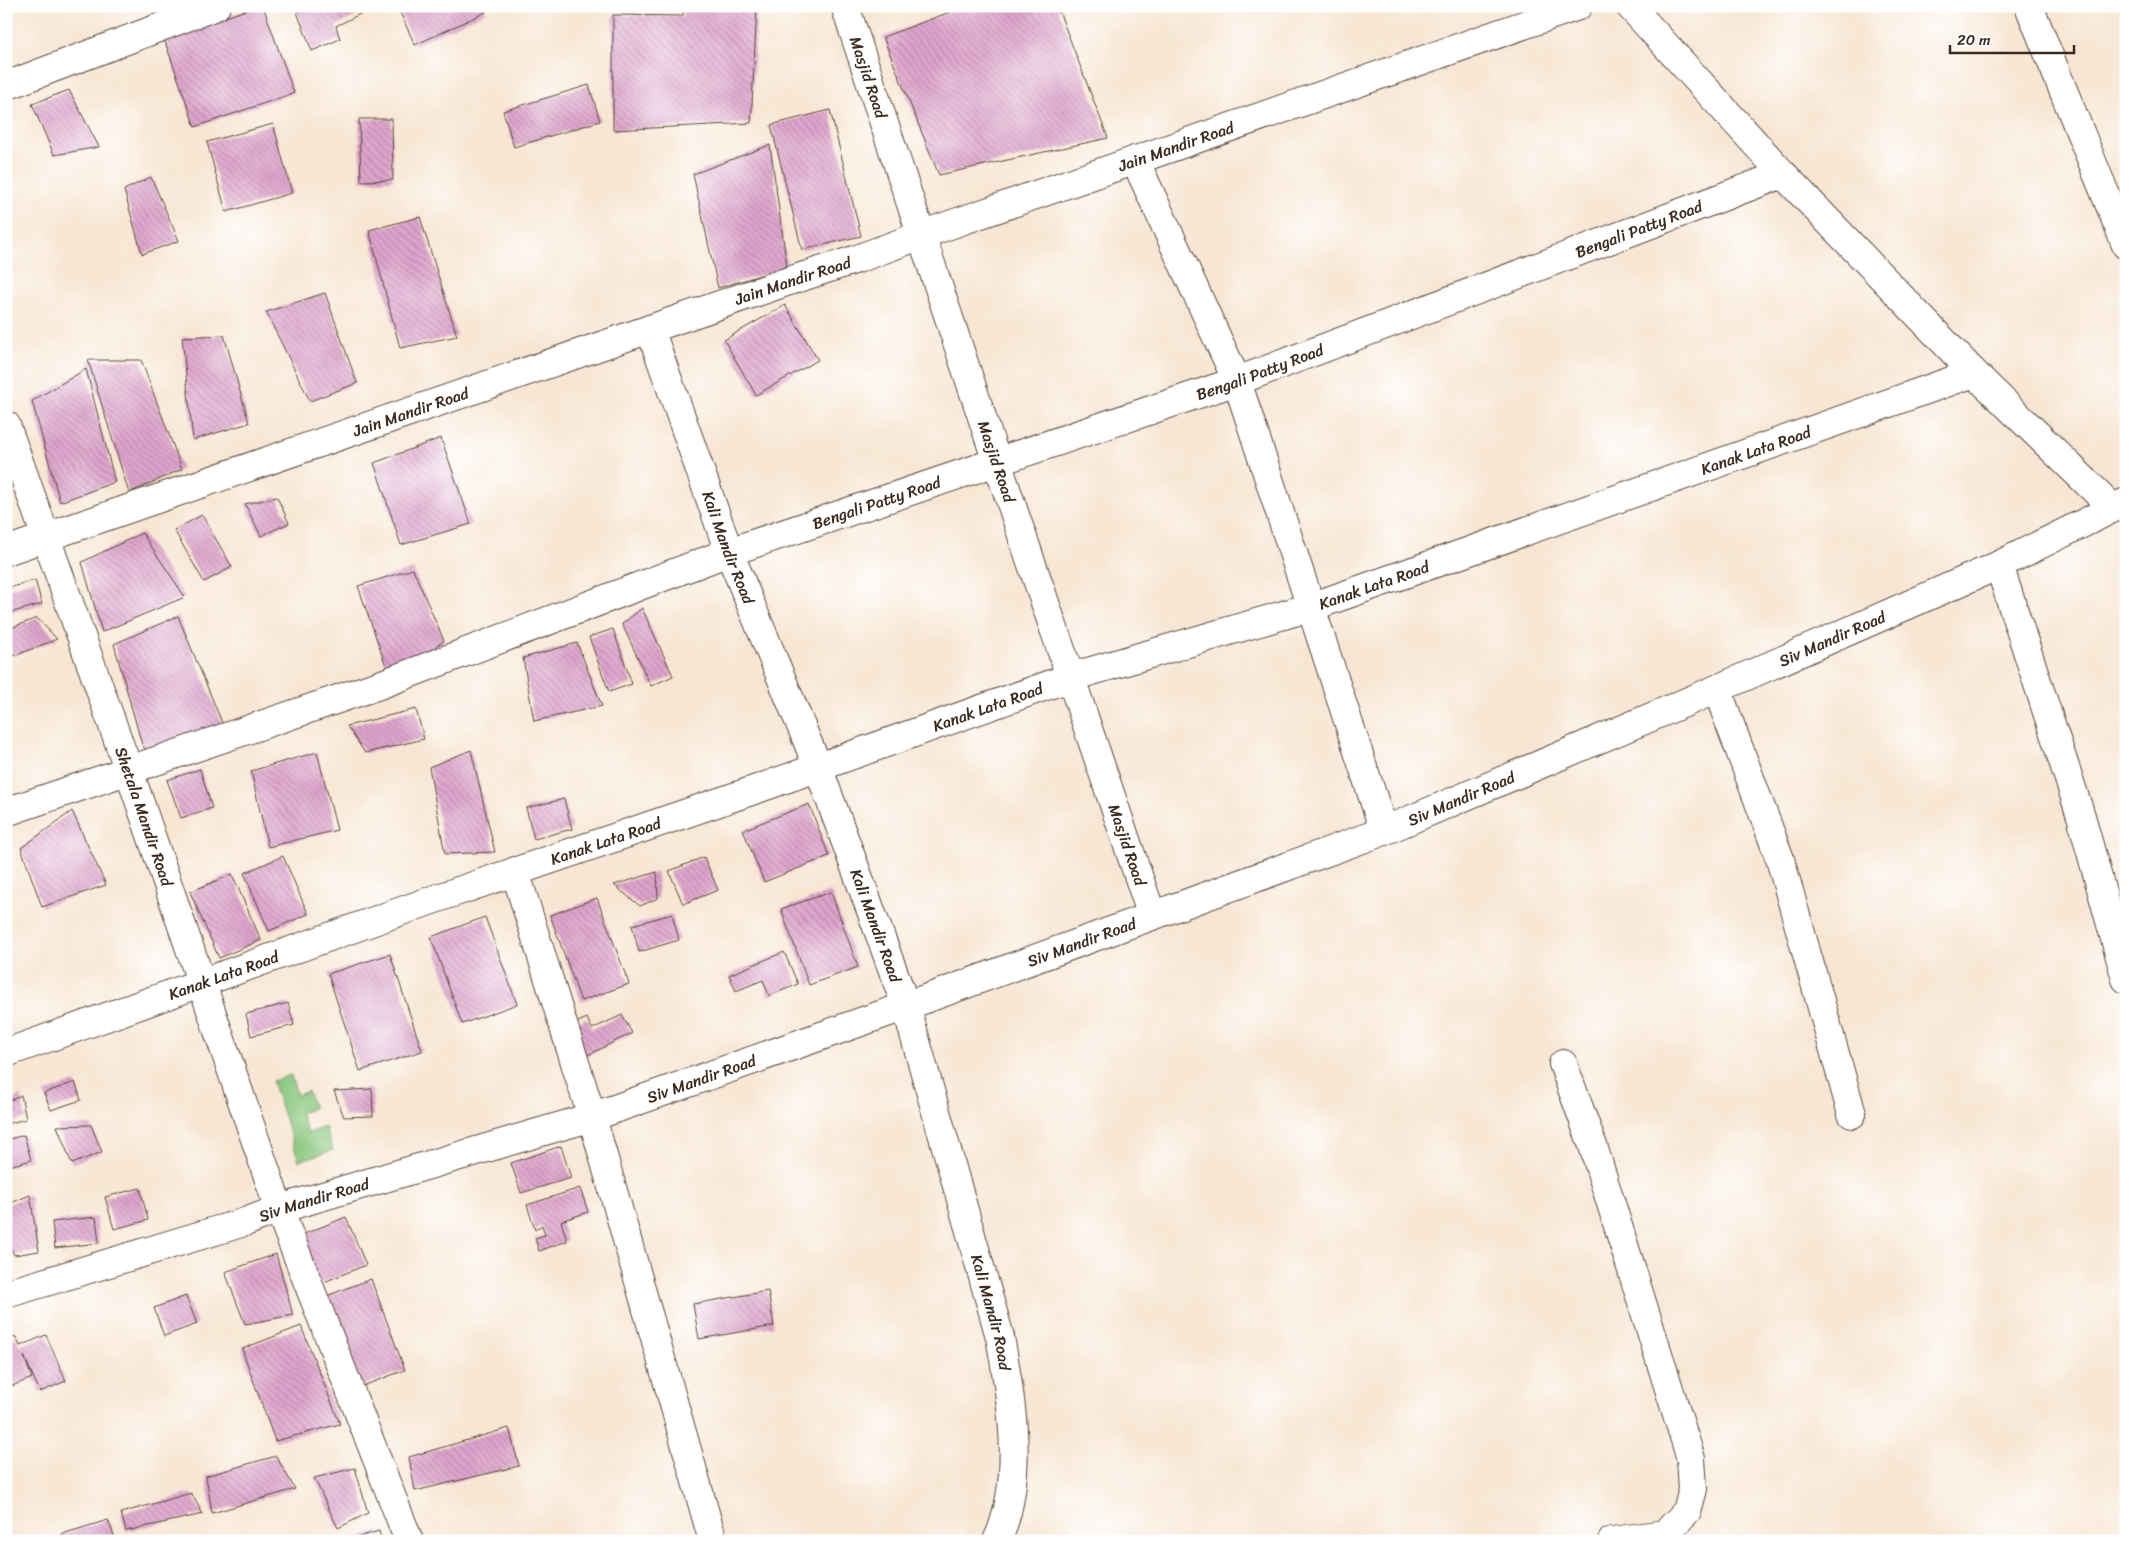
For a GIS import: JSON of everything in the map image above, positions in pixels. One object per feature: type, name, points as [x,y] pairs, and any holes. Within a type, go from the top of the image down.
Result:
[{"type":"street","points":[[6,86],[216,6]]},
{"type":"street","name":"Masjid Road","points":[[845,6],[997,462],[1152,916]]},
{"type":"street","name":"Jain Mandir Road","points":[[6,551],[857,259],[1578,6]]},
{"type":"street","points":[[1630,6],[1783,174],[1974,373],[2119,505]]},
{"type":"street","points":[[2029,6],[2126,245]]},
{"type":"street","points":[[1135,160],[1237,381],[1384,831]]},
{"type":"street","name":"Bengali Patty Road","points":[[6,812],[129,772],[234,733],[382,684],[729,552],[1237,381],[1783,174]]},
{"type":"street","name":"Kali Mandir Road","points":[[650,329],[729,552],[818,767],[906,1006],[1000,1337],[1010,1390],[1013,1456],[1009,1500],[997,1541]]},
{"type":"street","name":"Kanak Lata Road","points":[[6,1053],[201,982],[1071,677],[1311,607],[1974,373]]},
{"type":"street","name":"Shetala Mandir Road","points":[[6,425],[47,536],[279,1208],[408,1541]]},
{"type":"street","name":"Siv Mandir Road","points":[[6,1294],[248,1221],[279,1208],[592,1117],[906,1006],[1384,831],[1999,564],[2119,505]]},
{"type":"street","points":[[1999,564],[2081,816],[2126,979]]},
{"type":"street","points":[[1717,688],[1780,859],[1852,1114]]},
{"type":"street","points":[[516,871],[592,1117],[713,1541]]},
{"type":"street","points":[[1563,1064],[1593,1146],[1691,1459],[1693,1489],[1687,1511],[1665,1534],[1612,1541]]},
{"type":"green space","points":[[291,1075],[297,1095],[308,1091],[314,1108],[300,1113],[308,1133],[325,1127],[333,1150],[299,1161],[272,1081]]},
{"type":"building","points":[[257,6],[263,6],[294,93],[195,127],[164,39]]},
{"type":"building","points":[[312,6],[366,6],[368,10],[336,26],[340,39],[312,51],[297,12]]},
{"type":"building","points":[[401,6],[483,6],[486,12],[415,45],[398,8]]},
{"type":"building","points":[[683,6],[757,6],[751,123],[613,130],[613,15],[683,16]]},
{"type":"building","points":[[966,6],[1057,6],[1108,138],[939,175],[883,37]]},
{"type":"building","points":[[589,85],[600,121],[514,147],[503,111]]},
{"type":"building","points":[[69,90],[99,147],[54,155],[32,104]]},
{"type":"building","points":[[830,110],[861,236],[802,250],[771,125]]},
{"type":"building","points":[[359,119],[392,119],[393,180],[361,181]]},
{"type":"building","points":[[273,124],[292,193],[226,212],[207,142]]},
{"type":"building","points":[[770,145],[787,267],[718,288],[693,174]]},
{"type":"building","points":[[151,177],[179,241],[142,254],[124,190]]},
{"type":"building","points":[[420,217],[457,336],[400,348],[369,230]]},
{"type":"building","points":[[325,293],[357,383],[310,401],[266,312]]},
{"type":"building","points":[[785,305],[818,360],[756,395],[724,340]]},
{"type":"building","points":[[224,335],[249,423],[193,440],[182,337]]},
{"type":"building","points":[[88,360],[141,360],[182,469],[129,493]]},
{"type":"building","points":[[86,369],[115,482],[60,502],[32,401]]},
{"type":"building","points":[[441,438],[471,524],[401,545],[374,463]]},
{"type":"building","points":[[277,497],[289,523],[261,536],[245,504]]},
{"type":"building","points":[[202,515],[232,567],[204,582],[174,530]]},
{"type":"building","points":[[142,533],[185,597],[102,632],[82,562]]},
{"type":"building","points":[[413,569],[444,641],[390,677],[358,586]]},
{"type":"building","points":[[35,580],[42,604],[6,614],[6,589]]},
{"type":"building","points":[[642,608],[673,676],[651,686],[622,624]]},
{"type":"building","points":[[178,616],[223,725],[147,751],[142,745],[114,644]]},
{"type":"building","points":[[37,618],[57,639],[14,656],[6,637],[6,630]]},
{"type":"building","points":[[613,629],[632,684],[609,692],[589,637]]},
{"type":"building","points":[[577,643],[602,706],[534,721],[523,658]]},
{"type":"building","points":[[416,709],[424,739],[365,753],[347,726]]},
{"type":"building","points":[[471,750],[495,852],[445,854],[429,767]]},
{"type":"building","points":[[317,752],[337,830],[268,847],[251,771]]},
{"type":"building","points":[[200,769],[212,808],[181,818],[167,780]]},
{"type":"building","points":[[564,799],[572,829],[534,839],[526,808]]},
{"type":"building","points":[[809,804],[829,856],[764,882],[743,830]]},
{"type":"building","points":[[72,811],[106,885],[42,907],[21,848]]},
{"type":"building","points":[[283,856],[308,914],[269,931],[244,873]]},
{"type":"building","points":[[704,857],[718,890],[683,904],[669,871]]},
{"type":"building","points":[[657,872],[658,898],[640,906],[614,885]]},
{"type":"building","points":[[232,874],[261,940],[219,958],[190,892]]},
{"type":"building","points":[[831,892],[858,967],[809,985],[781,909]]},
{"type":"building","points":[[597,898],[629,984],[581,1001],[550,915]]},
{"type":"building","points":[[672,914],[679,940],[639,952],[632,925]]},
{"type":"building","points":[[485,917],[517,1004],[462,1024],[431,937]]},
{"type":"building","points":[[784,952],[798,984],[769,996],[763,980],[736,991],[729,975]]},
{"type":"building","points":[[390,954],[422,1051],[360,1071],[328,974]]},
{"type":"building","points":[[288,1003],[294,1025],[251,1036],[246,1014]]},
{"type":"building","points":[[622,1015],[632,1033],[580,1059],[565,1028],[587,1018],[592,1029]]},
{"type":"building","points":[[75,1082],[81,1100],[51,1110],[44,1093]]},
{"type":"building","points":[[372,1089],[373,1116],[344,1117],[334,1091]]},
{"type":"building","points":[[21,1095],[26,1119],[6,1124],[6,1103]]},
{"type":"building","points":[[91,1125],[102,1152],[72,1164],[57,1126]]},
{"type":"building","points":[[24,1135],[31,1160],[6,1167],[6,1140]]},
{"type":"building","points":[[561,1146],[571,1178],[521,1193],[511,1163]]},
{"type":"building","points":[[140,1188],[148,1220],[114,1229],[105,1197]]},
{"type":"building","points":[[580,1188],[588,1212],[561,1221],[567,1241],[539,1251],[535,1238],[545,1235],[542,1225],[535,1230],[527,1205]]},
{"type":"building","points":[[30,1195],[39,1251],[14,1255],[6,1237],[6,1205]]},
{"type":"building","points":[[96,1217],[99,1243],[55,1248],[52,1222]]},
{"type":"building","points":[[346,1217],[366,1265],[319,1284],[299,1236]]},
{"type":"building","points":[[276,1254],[293,1315],[245,1324],[225,1272]]},
{"type":"building","points":[[371,1279],[405,1370],[355,1389],[321,1298]]},
{"type":"building","points":[[768,1291],[774,1326],[699,1339],[693,1304]]},
{"type":"building","points":[[186,1296],[197,1324],[164,1336],[154,1308]]},
{"type":"building","points":[[301,1326],[340,1424],[275,1441],[242,1349]]},
{"type":"building","points":[[46,1335],[66,1381],[40,1392],[24,1356],[32,1378],[7,1388],[6,1340],[16,1337],[20,1346]]},
{"type":"building","points":[[509,1428],[519,1466],[415,1491],[409,1457]]},
{"type":"building","points":[[276,1456],[295,1489],[212,1513],[206,1476]]},
{"type":"building","points":[[355,1468],[368,1513],[338,1528],[314,1478]]},
{"type":"building","points":[[191,1493],[203,1514],[126,1531],[121,1513]]},
{"type":"building","points":[[108,1520],[116,1541],[64,1541],[62,1534]]},
{"type":"building","points":[[379,1531],[382,1541],[348,1541],[348,1540]]}]
